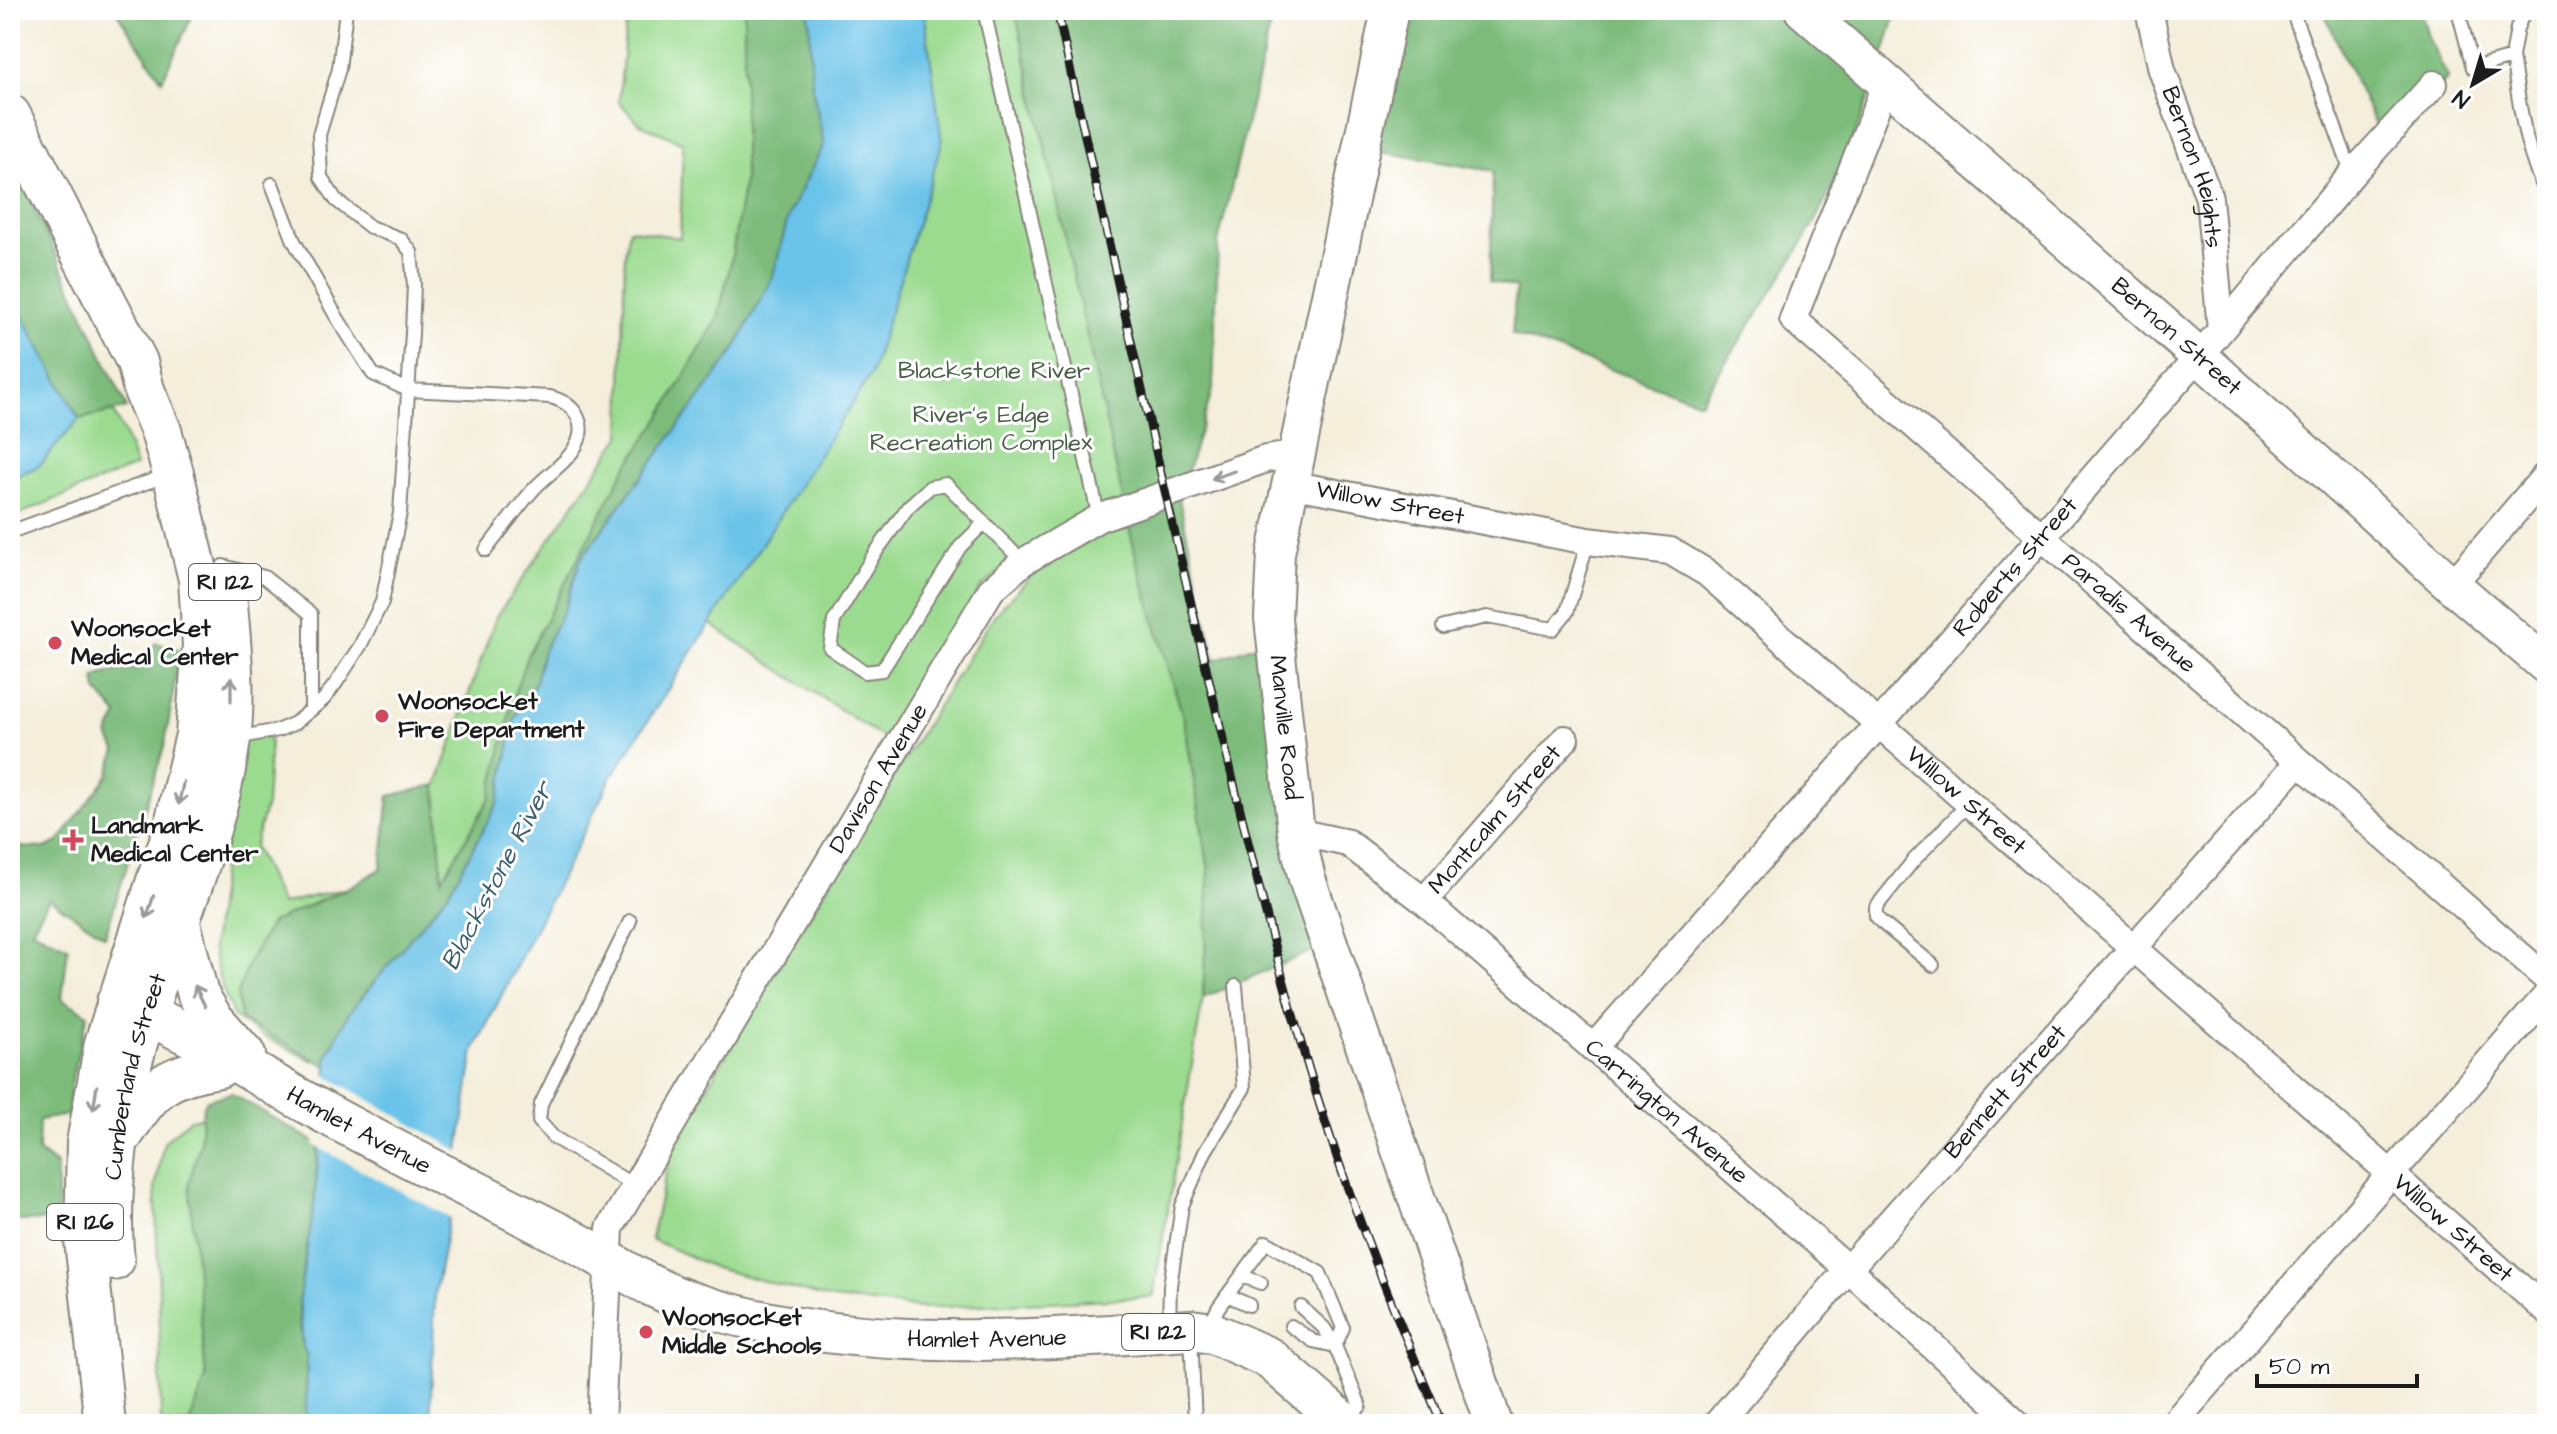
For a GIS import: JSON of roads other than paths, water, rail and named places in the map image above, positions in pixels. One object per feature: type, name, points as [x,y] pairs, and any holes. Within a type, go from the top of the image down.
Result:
[{"type":"main road","name":"Manville Road","points":[[1390,10],[1276,553],[1273,618],[1296,832],[1307,879],[1494,1424]]},
{"type":"main road","name":"Bernon Street","points":[[1803,10],[1886,83],[2210,342],[2452,585],[2547,666]]},
{"type":"main road","name":"RI 122","points":[[13,130],[137,362],[144,390],[161,431],[199,579],[213,737],[169,846],[129,1018]]},
{"type":"main road","name":"RI 122","points":[[137,362],[156,377],[169,399],[210,509],[223,566],[231,648],[213,737],[200,863],[180,923]]},
{"type":"main road","name":"Cumberland Street","points":[[105,1424],[85,1240],[87,1143],[97,1080],[180,923]]},
{"type":"main road","points":[[180,923],[198,995],[212,1018],[266,1079]]},
{"type":"main road","name":"Cumberland Street","points":[[129,1018],[111,1233],[130,1424]]},
{"type":"main road","name":"Hamlet Avenue","points":[[129,1018],[219,1067],[266,1079]]},
{"type":"main road","name":"Hamlet Avenue","points":[[129,1018],[190,1034],[314,1107],[538,1224],[647,1286],[698,1305],[762,1323],[852,1335],[941,1341],[1189,1331],[1269,1358],[1346,1424]]},
{"type":"main road","points":[[118,1141],[142,1105],[163,1083],[178,1075],[219,1067]]},
{"type":"street","name":"Bernon Heights","points":[[2149,10],[2162,70],[2209,198],[2210,342]]},
{"type":"street","name":"Paradis Avenue","points":[[1886,83],[1793,319],[2547,979]]},
{"type":"street","name":"Roberts Street","points":[[1593,1048],[1878,725],[2352,174],[2434,84]]},
{"type":"street","name":"Davison Avenue","points":[[601,1424],[610,1228],[991,590],[1023,562],[1099,518],[1266,459],[1294,469]]},
{"type":"street","name":"Willow Street","points":[[1294,469],[1588,541],[1670,551],[1707,573],[2547,1311]]},
{"type":"street","points":[[2452,585],[2547,474]]},
{"type":"street","name":"Montcalm Street","points":[[1424,901],[1565,739]]},
{"type":"street","name":"Bennett Street","points":[[1717,1424],[1848,1269],[2298,763]]},
{"type":"street","name":"Carrington Avenue","points":[[1296,832],[1348,843],[1424,901],[1848,1269],[2018,1424]]},
{"type":"street","points":[[2173,1424],[2547,995]]},
{"type":"lane","points":[[213,737],[279,730],[295,723],[324,699],[360,646],[382,602],[400,513],[414,285],[411,252],[401,239],[370,227],[336,200],[321,177],[319,135],[339,69],[346,10]]},
{"type":"lane","points":[[984,10],[1099,518]]},
{"type":"lane","points":[[2292,10],[2352,174]]},
{"type":"lane","points":[[2458,10],[2473,68],[2512,57]]},
{"type":"lane","points":[[2525,10],[2517,28],[2512,57],[2524,132],[2536,172],[2547,194]]},
{"type":"lane","points":[[272,184],[294,241],[373,374],[408,390],[550,397],[573,408],[580,419],[581,433],[572,452],[533,489],[486,550]]},
{"type":"lane","points":[[10,532],[173,473]]},
{"type":"lane","points":[[984,523],[960,547],[882,670],[865,672],[830,648],[834,621],[873,556],[908,507],[930,487],[946,484],[1023,562]]},
{"type":"lane","points":[[1443,627],[1487,617],[1553,629],[1567,612],[1588,541]]},
{"type":"lane","points":[[223,566],[264,577],[311,614],[311,709]]},
{"type":"lane","points":[[1933,965],[1881,922],[1876,916],[1876,907],[1913,861],[1968,804]]},
{"type":"lane","points":[[630,921],[541,1104],[539,1121],[553,1137],[635,1186]]},
{"type":"lane","points":[[1195,1424],[1189,1331],[1170,1286],[1182,1206],[1205,1152],[1244,1088],[1236,986]]},
{"type":"lane","points":[[1189,1331],[1227,1295],[1266,1242],[1320,1273],[1343,1328],[1335,1346]]},
{"type":"lane","points":[[1242,1276],[1261,1283]]},
{"type":"lane","points":[[1227,1295],[1249,1305]]},
{"type":"lane","points":[[1301,1307],[1324,1328],[1335,1346],[1360,1406],[1346,1424]]},
{"type":"lane","points":[[1291,1326],[1313,1341],[1335,1346]]},
{"type":"water","name":"Blackstone River","points":[[809,10],[924,10],[942,143],[871,374],[611,778],[474,1050],[435,1293],[430,1424],[306,1424],[307,1355],[303,1348],[299,1297],[314,1207],[328,1054],[348,1014],[449,892],[498,803],[515,718],[535,683],[543,651],[565,608],[581,559],[734,351],[773,276],[789,214],[824,144],[812,86]]},
{"type":"water","points":[[10,293],[79,419],[39,466],[10,479]]},
{"type":"railway","points":[[1057,10],[1177,544],[1279,966],[1333,1146],[1396,1315],[1442,1424]]},
{"type":"place","name":"Woonsocket Medical Center","points":[[55,643]]},
{"type":"place","name":"Woonsocket Fire Department","points":[[382,716]]},
{"type":"place","name":"Landmark Medical Center","points":[[73,840]]},
{"type":"place","name":"Woonsocket Middle Schools","points":[[646,1332]]},
{"type":"park label","name":"River's Edge Recreation Complex","points":[[981,429]]}]
